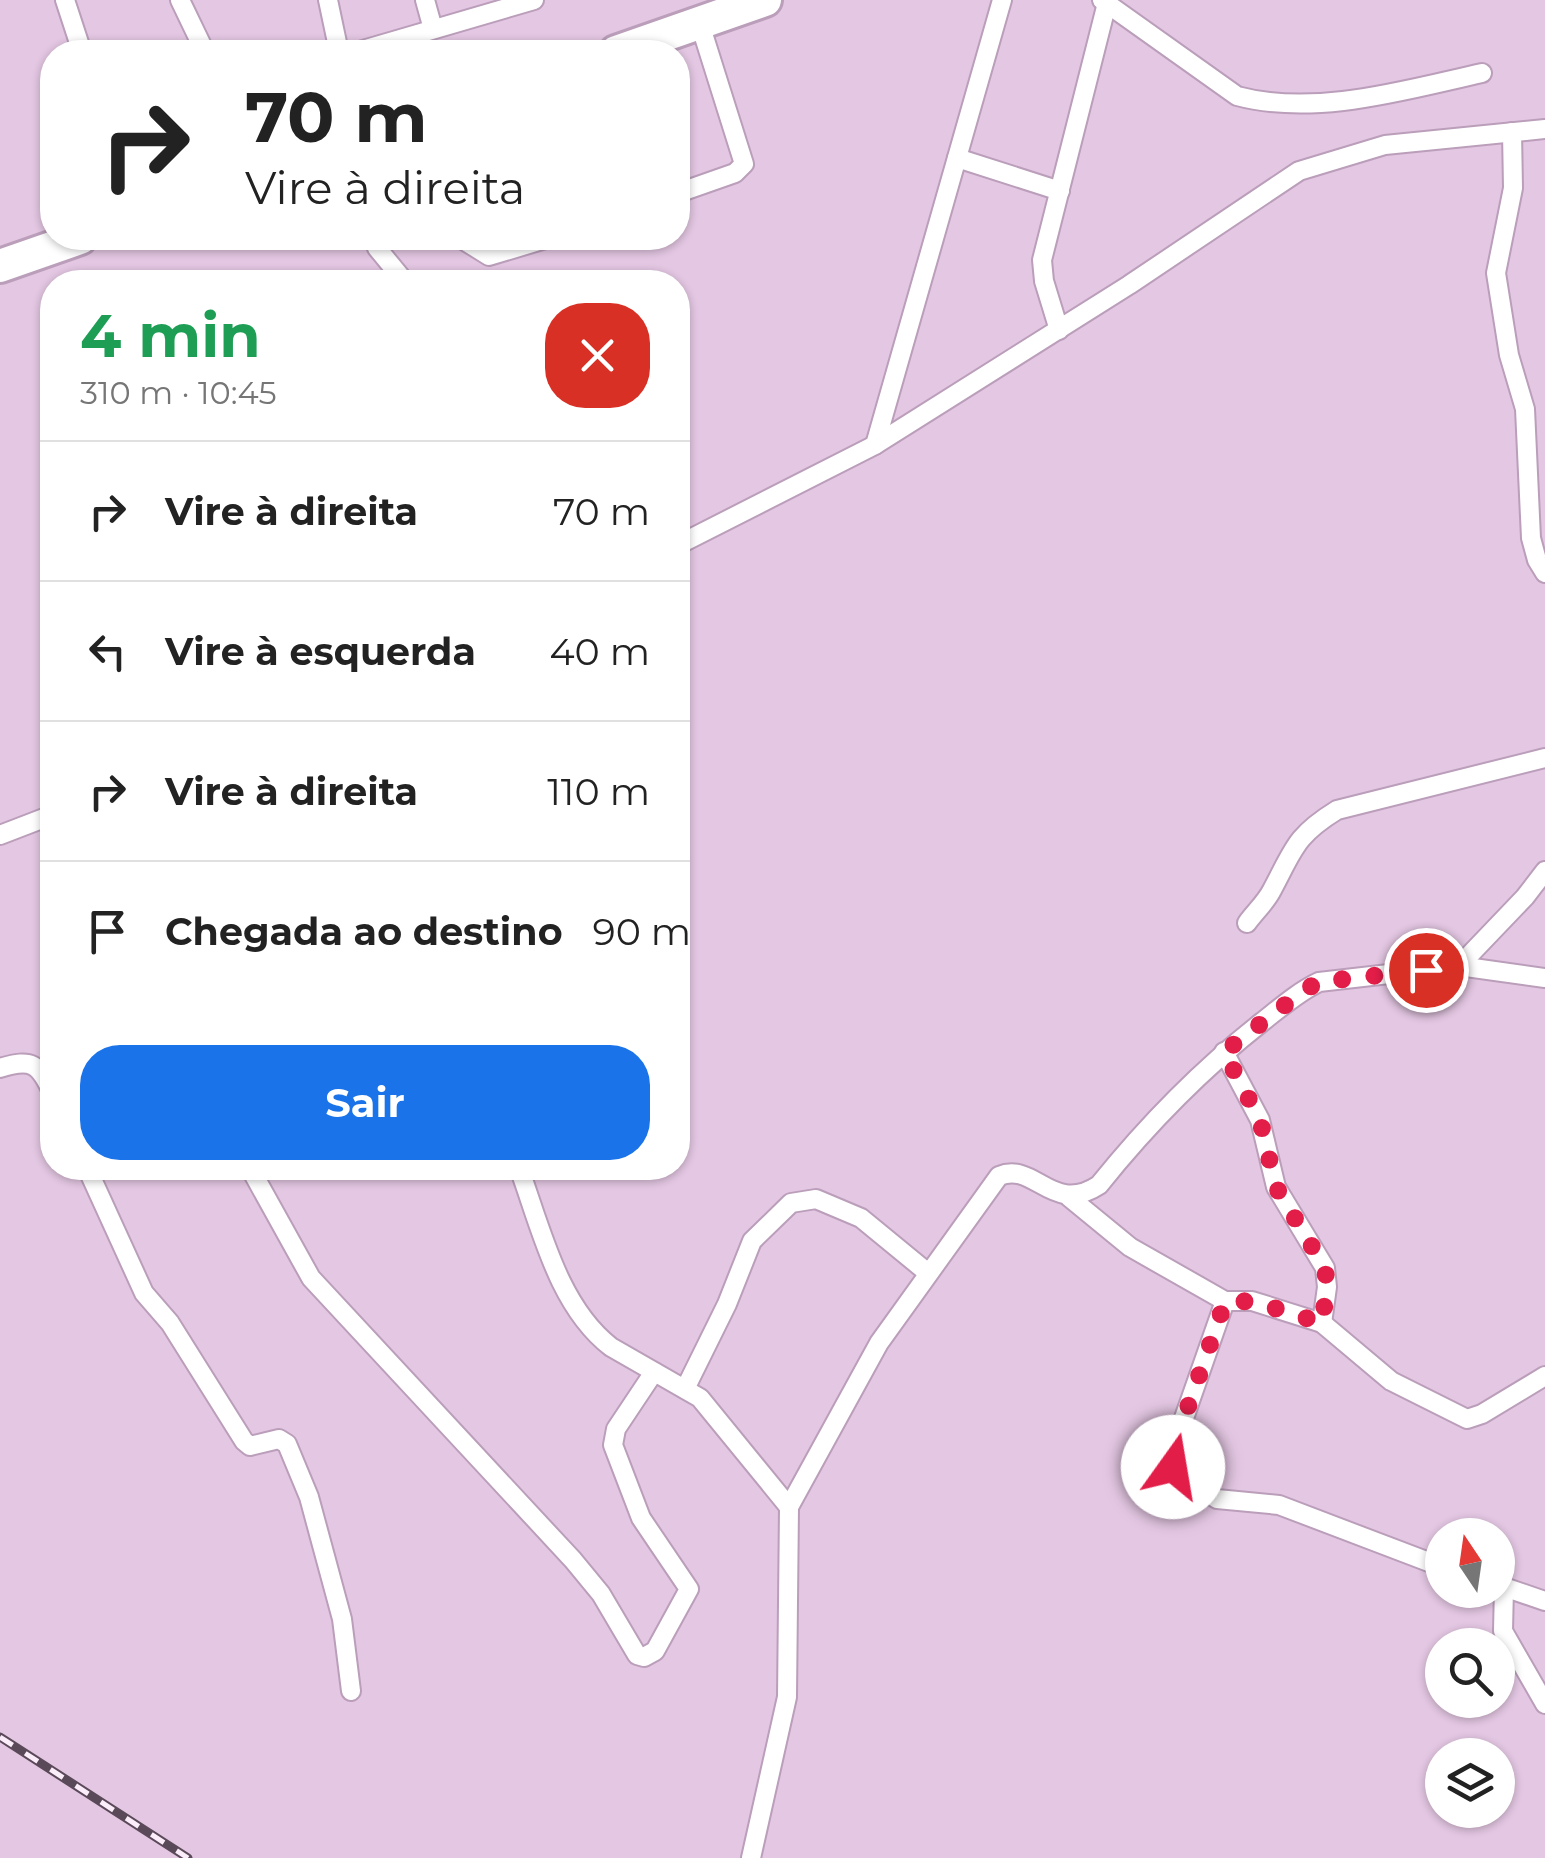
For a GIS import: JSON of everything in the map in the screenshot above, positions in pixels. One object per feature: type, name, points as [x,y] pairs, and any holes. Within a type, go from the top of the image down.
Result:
[{"type":"highway","points":[[652,40],[766,0]]},
{"type":"highway","points":[[0,266],[46,250]]},
{"type":"street","points":[[65,0],[78,40]]},
{"type":"street","points":[[180,0],[199,40]]},
{"type":"street","points":[[328,0],[336,40]]},
{"type":"street","points":[[425,0],[432,29]]},
{"type":"street","points":[[396,40],[534,0]]},
{"type":"street","points":[[875,445],[1002,0]]},
{"type":"street","points":[[1060,330],[1044,282],[1042,260],[1104,1],[1236,96],[1260,102],[1352,98],[1482,73]]},
{"type":"street","points":[[690,189],[735,173],[744,164],[700,24]]},
{"type":"street","points":[[690,539],[875,445],[1060,330],[1299,171],[1385,144],[1545,129]]},
{"type":"street","points":[[1512,132],[1513,188],[1496,273],[1506,342],[1525,409],[1531,538],[1545,573]]},
{"type":"street","points":[[957,158],[1060,191]]},
{"type":"street","points":[[379,250],[394,270]]},
{"type":"street","points":[[479,250],[489,256],[509,250]]},
{"type":"street","points":[[1247,922],[1271,892],[1293,846],[1313,825],[1337,810],[1545,758]]},
{"type":"street","points":[[0,835],[40,819]]},
{"type":"street","points":[[1459,966],[1545,871]]},
{"type":"street","points":[[1069,1197],[1099,1185],[1144,1129],[1224,1052],[1318,982],[1459,966],[1545,978]]},
{"type":"street","points":[[1224,1052],[1260,1120],[1276,1187],[1325,1268],[1327,1287],[1322,1323]]},
{"type":"street","points":[[0,1068],[18,1064],[35,1065],[40,1070]]},
{"type":"street","points":[[751,1858],[787,1697],[789,1506],[879,1343],[999,1176],[1016,1174],[1069,1197],[1130,1246],[1225,1302],[1252,1301],[1322,1323],[1391,1381],[1466,1418],[1482,1414],[1545,1376]]},
{"type":"street","points":[[92,1180],[144,1293],[170,1323],[244,1441],[250,1446],[279,1439],[286,1444],[309,1496],[342,1618],[350,1692]]},
{"type":"street","points":[[256,1180],[311,1278],[572,1560],[601,1594],[638,1655],[644,1657],[655,1651],[689,1589],[641,1518],[613,1445],[616,1429],[654,1372]]},
{"type":"street","points":[[524,1180],[572,1305],[599,1338],[685,1389],[710,1409],[789,1506]]},
{"type":"street","points":[[685,1389],[728,1304],[752,1241],[791,1204],[816,1198],[860,1218],[928,1273]]},
{"type":"street","points":[[1225,1302],[1170,1458],[1177,1472],[1218,1499],[1279,1505],[1425,1561]]},
{"type":"street","points":[[1515,1591],[1545,1600]]},
{"type":"street","points":[[1501,1608],[1503,1631],[1545,1704]]},
{"type":"railway","points":[[0,1737],[188,1858]]},
{"type":"route","points":[[1173,1467],[1170,1458],[1225,1302],[1252,1301],[1322,1323],[1326,1300],[1325,1268],[1276,1187],[1260,1120],[1224,1052],[1318,982],[1426,970]]}]
